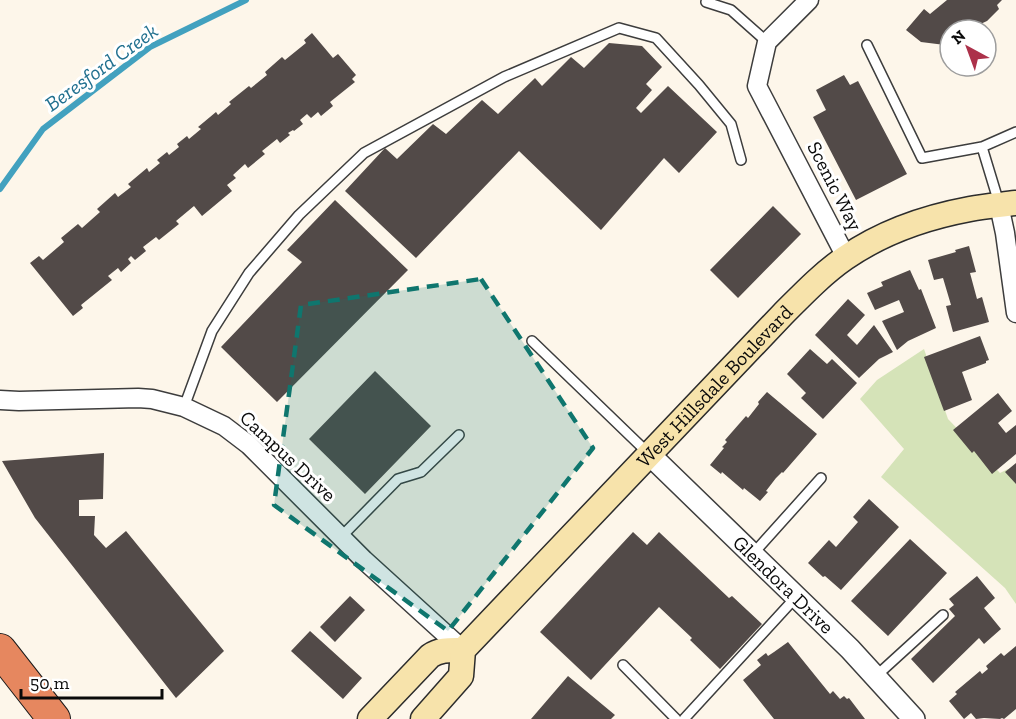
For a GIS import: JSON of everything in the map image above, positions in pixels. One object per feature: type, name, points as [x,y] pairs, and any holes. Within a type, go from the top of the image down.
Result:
[{"type":"highway","points":[[0,650],[54,719]]},
{"type":"main road","name":"West Hillsdale Boulevard","points":[[463,650],[783,314],[823,275],[846,258],[894,232],[972,208],[1008,204]]},
{"type":"main road","points":[[370,719],[430,656],[436,652],[463,650],[461,676],[423,719]]},
{"type":"street","points":[[767,42],[808,0]]},
{"type":"street","name":"Scenic Way","points":[[767,42],[757,86],[846,258]]},
{"type":"street","points":[[1008,204],[1005,233],[1016,313]]},
{"type":"street","name":"Campus Drive","points":[[0,400],[138,398],[168,402],[212,419],[249,446],[364,560],[463,650]]},
{"type":"street","name":"Glendora Drive","points":[[650,455],[850,649],[914,719]]},
{"type":"lane","points":[[706,2],[731,10],[767,42]]},
{"type":"lane","points":[[184,407],[212,331],[249,273],[299,215],[364,153],[504,77],[619,28],[656,39],[699,85],[731,124],[741,160]]},
{"type":"lane","points":[[867,45],[922,158],[982,147],[1016,132]]},
{"type":"lane","points":[[982,147],[1008,204]]},
{"type":"lane","points":[[532,341],[650,455]]},
{"type":"lane","points":[[340,537],[398,479],[421,472],[459,435]]},
{"type":"lane","points":[[753,555],[820,478]]},
{"type":"lane","points":[[684,719],[796,597]]},
{"type":"lane","points":[[875,677],[943,615]]},
{"type":"lane","points":[[623,665],[676,719]]},
{"type":"highlighted area","points":[[481,279],[593,448],[448,631],[274,505],[301,305]]},
{"type":"green space","points":[[924,349],[948,419],[1000,473],[1008,469],[1016,477],[1016,604],[1005,588],[881,477],[904,449],[860,399],[877,380]]},
{"type":"building","points":[[947,0],[1002,0],[997,5],[999,9],[990,18],[938,18],[938,44],[921,42],[906,30],[924,9],[930,14]]},
{"type":"building","points":[[312,33],[333,58],[338,54],[356,75],[352,79],[355,82],[330,102],[333,106],[321,116],[318,112],[311,118],[307,114],[300,120],[303,124],[288,133],[290,135],[280,143],[277,139],[262,151],[265,154],[248,168],[245,164],[233,175],[236,178],[227,185],[232,191],[202,216],[194,206],[176,221],[179,224],[159,240],[156,237],[143,247],[146,251],[135,260],[131,256],[128,259],[131,263],[121,272],[118,268],[108,276],[112,280],[81,305],[83,308],[73,316],[30,263],[39,256],[43,260],[64,242],[61,238],[78,224],[82,228],[100,212],[97,209],[115,193],[118,197],[131,187],[128,184],[147,168],[149,172],[160,163],[157,160],[167,152],[169,155],[179,147],[177,144],[187,136],[189,139],[201,129],[198,127],[216,112],[218,115],[231,104],[229,102],[267,75],[265,72],[282,57],[285,60],[306,43],[304,40]]},
{"type":"building","points":[[609,43],[642,46],[662,67],[646,84],[652,90],[636,108],[641,113],[668,86],[717,132],[679,173],[664,158],[601,230],[519,151],[416,258],[345,191],[385,148],[397,159],[433,124],[446,134],[482,100],[498,114],[535,78],[542,86],[571,57],[584,68]]},
{"type":"building","points":[[844,75],[850,85],[858,81],[907,174],[856,200],[813,117],[826,110],[816,90]]},
{"type":"building","points":[[335,200],[408,270],[277,402],[221,347],[302,262],[287,250]]},
{"type":"building","points":[[773,206],[801,234],[738,298],[710,270]]},
{"type":"building","points":[[969,246],[976,272],[970,273],[977,299],[982,297],[989,322],[953,332],[946,306],[951,305],[943,278],[934,280],[928,260]]},
{"type":"building","points":[[910,270],[919,290],[921,289],[936,328],[908,341],[897,350],[882,321],[904,312],[899,300],[875,310],[867,293],[883,286],[881,282]]},
{"type":"building","points":[[848,299],[865,315],[847,335],[857,345],[874,325],[893,352],[879,359],[859,378],[815,335]]},
{"type":"building","points":[[980,336],[989,360],[962,372],[972,400],[944,411],[924,357]]},
{"type":"building","points":[[810,349],[827,364],[832,359],[857,383],[823,419],[801,398],[806,393],[787,374]]},
{"type":"building","points":[[375,371],[431,426],[365,494],[309,439]]},
{"type":"building","points":[[767,392],[817,434],[776,478],[760,501],[710,465],[724,448],[722,447],[727,442],[725,440],[746,416],[748,418]]},
{"type":"building","points":[[998,393],[1012,411],[998,423],[1006,433],[1016,425],[1016,454],[992,474],[953,430]]},
{"type":"building","points":[[104,453],[103,499],[79,500],[79,516],[95,516],[94,535],[106,548],[126,531],[224,651],[176,698],[35,518],[2,461]]},
{"type":"building","points":[[1016,463],[1016,484],[1005,472]]},
{"type":"building","points":[[869,499],[899,527],[841,590],[808,563],[829,540],[836,547],[858,522],[853,517]]},
{"type":"building","points":[[633,532],[647,545],[659,532],[729,598],[732,596],[762,624],[720,669],[659,607],[591,680],[540,632]]},
{"type":"building","points":[[910,539],[947,573],[888,636],[851,601]]},
{"type":"building","points":[[977,576],[995,598],[984,608],[1001,629],[984,644],[979,638],[933,683],[911,659],[955,616],[949,609],[954,605],[949,599]]},
{"type":"building","points":[[350,596],[365,610],[335,642],[320,627]]},
{"type":"building","points":[[310,631],[362,678],[343,699],[291,651]]},
{"type":"building","points":[[788,642],[830,694],[833,691],[840,699],[844,696],[849,698],[865,719],[774,719],[743,680],[761,665],[757,660],[766,653],[768,656]]},
{"type":"building","points":[[1016,646],[1016,709],[1004,719],[976,719],[971,713],[964,719],[949,701],[957,694],[955,692],[980,671],[982,674],[988,669],[986,666],[1001,653],[1004,656]]},
{"type":"building","points":[[568,676],[615,715],[611,719],[531,719]]},
{"type":"waterway","name":"Beresford Creek","points":[[0,189],[43,129],[150,47],[246,0]]}]
